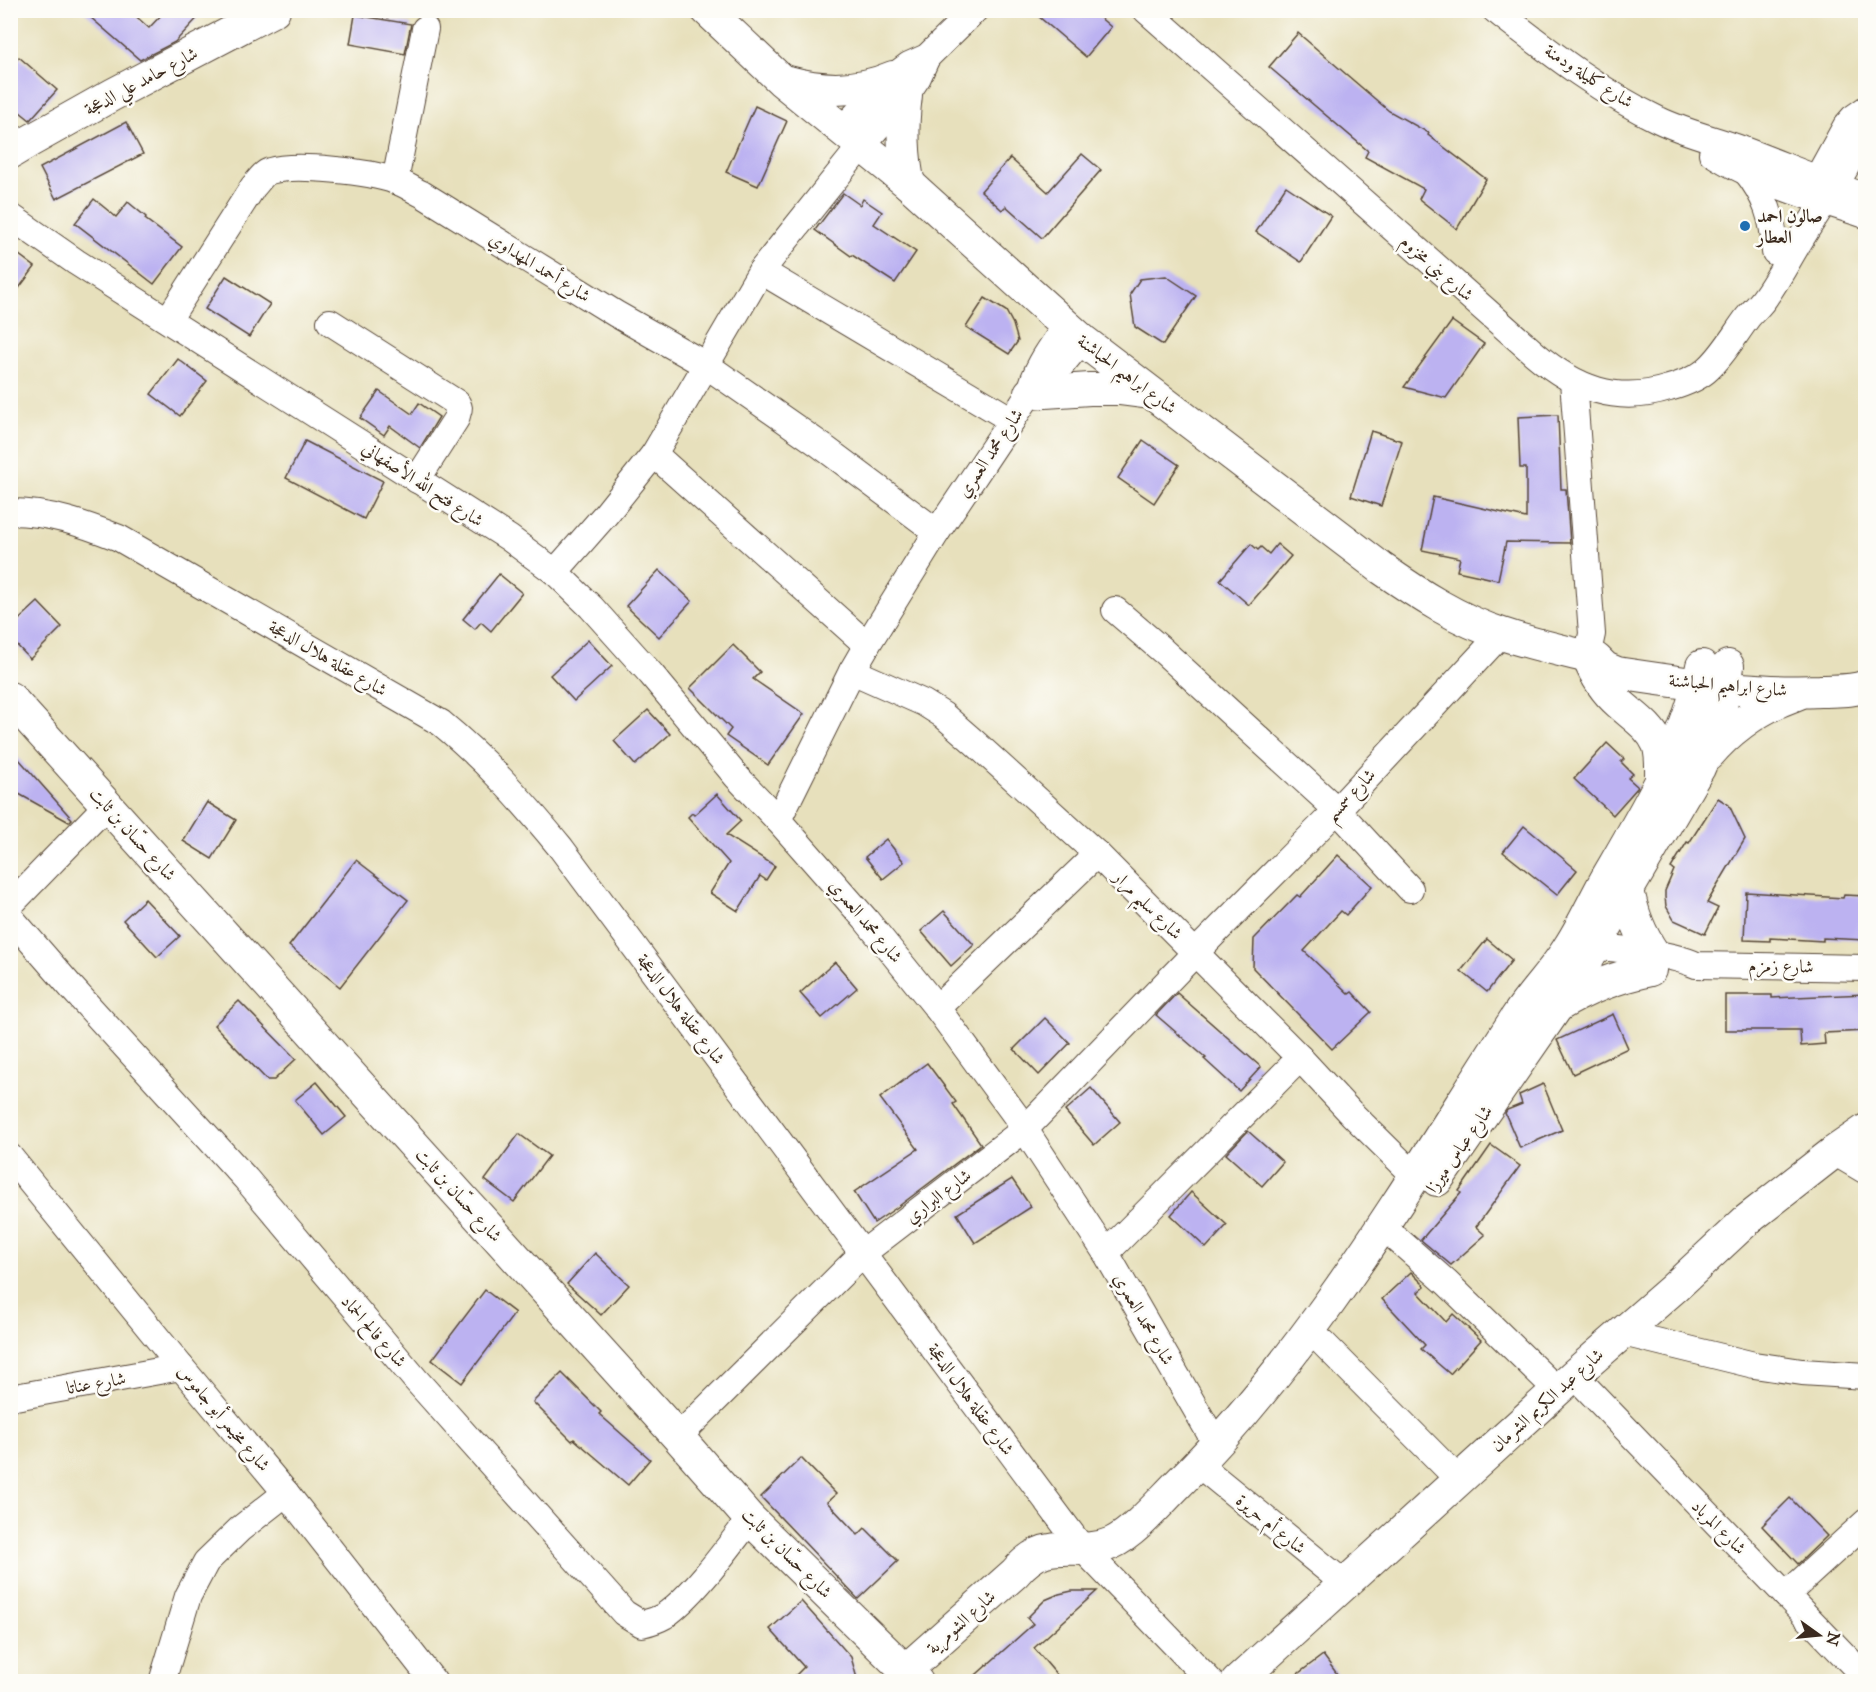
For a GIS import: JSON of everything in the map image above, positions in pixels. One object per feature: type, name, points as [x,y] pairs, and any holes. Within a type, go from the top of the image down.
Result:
[{"type":"street","name":"شارع حامد علي الدعجة","points":[[10,153],[112,95],[274,10]]},
{"type":"street","name":"شارع ابراهيم الحباشنة","points":[[707,10],[782,80],[909,184],[1074,333],[1150,393],[1417,593],[1460,616],[1501,634],[1592,658],[1605,668],[1617,673],[1850,678],[1866,684]]},
{"type":"street","points":[[555,572],[654,454],[761,271],[852,137],[899,86],[918,77],[927,57],[975,10]]},
{"type":"street","name":"شارع بني مخزوم","points":[[1146,10],[1552,369],[1573,381],[1599,391],[1628,395],[1656,392],[1684,384],[1708,370],[1726,350],[1749,315],[1767,295],[1820,191],[1846,126],[1866,109]]},
{"type":"street","name":"شارع كليلة ودمنة","points":[[1495,10],[1603,88],[1658,120],[1688,133],[1740,149],[1820,191]]},
{"type":"street","points":[[395,181],[425,29]]},
{"type":"street","points":[[782,80],[806,87],[832,90],[899,86]]},
{"type":"street","points":[[899,86],[903,113],[903,149],[909,184]]},
{"type":"street","name":"شارع كليلة ودمنة","points":[[1688,133],[1709,151],[1744,170],[1820,191]]},
{"type":"street","points":[[1861,137],[1866,172]]},
{"type":"street","name":"شارع بني مخزوم","points":[[1749,315],[1755,288],[1775,252],[1861,137]]},
{"type":"street","name":"شارع أحمد المهداوي","points":[[168,320],[253,187],[267,172],[309,167],[395,181],[422,194],[616,314],[706,365],[819,444],[937,532]]},
{"type":"street","points":[[1744,170],[1765,199],[1771,216],[1775,252]]},
{"type":"street","points":[[1820,191],[1866,197]]},
{"type":"street","points":[[1820,191],[1866,215]]},
{"type":"street","name":"شارع فتح الله الأصفهاني","points":[[10,216],[76,262],[509,538],[555,572],[591,607],[651,674],[736,776],[778,820]]},
{"type":"street","points":[[761,271],[1012,420]]},
{"type":"street","points":[[330,322],[457,403],[459,408],[456,419],[417,480]]},
{"type":"street","name":"شارع محمد العمري","points":[[1074,333],[1049,380],[1030,393],[937,532],[867,645],[778,820],[866,920],[937,1008],[1025,1129],[1106,1254],[1209,1462]]},
{"type":"street","points":[[1573,381],[1594,673],[1605,689],[1647,728],[1658,745],[1661,781]]},
{"type":"street","points":[[1030,393],[1090,388],[1150,393]]},
{"type":"street","points":[[654,454],[867,645]]},
{"type":"street","name":"شارع عقلة هلال الدعجة","points":[[10,512],[55,517],[85,524],[119,538],[441,723],[465,743],[517,795],[561,848],[1091,1556],[1211,1682]]},
{"type":"street","points":[[1115,610],[1337,810],[1410,890]]},
{"type":"street","name":"شارع سمسم","points":[[1195,952],[1337,810],[1501,634]]},
{"type":"street","name":"شارع سليم مرار","points":[[852,671],[924,703],[943,715],[1098,854],[1414,1176]]},
{"type":"street","name":"شارع ابراهيم الحباشنة","points":[[1713,676],[1804,692],[1851,690],[1866,684]]},
{"type":"street","name":"شارع عباس ميرزا","points":[[1315,1337],[1381,1228],[1519,1014],[1580,950],[1628,889],[1699,768],[1711,742],[1720,715],[1713,676]]},
{"type":"street","name":"شارع عباس ميرزا","points":[[1091,1556],[1126,1534],[1209,1462],[1262,1393],[1315,1337],[1397,1239],[1557,1007],[1580,950],[1661,781],[1694,704],[1713,676]]},
{"type":"street","points":[[1699,768],[1710,753],[1737,727],[1769,706],[1804,692]]},
{"type":"street","name":"شارع حسّان بن ثابت","points":[[10,698],[750,1519],[906,1678]]},
{"type":"street","points":[[10,905],[107,805]]},
{"type":"street","points":[[937,1008],[1098,854]]},
{"type":"street","points":[[1557,1007],[1592,987],[1630,974],[1652,962],[1636,924],[1628,889]]},
{"type":"street","name":"شارع فالح الحماد","points":[[10,917],[238,1171],[416,1380],[624,1613],[642,1624],[663,1617],[682,1600],[721,1557],[750,1519]]},
{"type":"street","name":"شارع زمزم","points":[[1580,950],[1608,964],[1685,960],[1696,964],[1866,968]]},
{"type":"street","name":"شارع البراري","points":[[678,1437],[863,1253],[1025,1129],[1195,952]]},
{"type":"street","points":[[1106,1254],[1300,1058]]},
{"type":"street","name":"شارع عبد الكريم الشرمان","points":[[1237,1682],[1747,1220],[1866,1130]]},
{"type":"street","points":[[1834,1152],[1866,1172]]},
{"type":"street","name":"شارع مخيمر أبو جاموس","points":[[10,1157],[286,1492],[434,1682]]},
{"type":"street","name":"شارع المرباد","points":[[1397,1239],[1566,1383],[1685,1493],[1786,1595],[1865,1680]]},
{"type":"street","points":[[1623,1333],[1754,1365],[1802,1372],[1866,1376]]},
{"type":"street","points":[[1315,1337],[1459,1480]]},
{"type":"street","name":"شارع عناتا","points":[[10,1398],[181,1367]]},
{"type":"street","name":"شارع أم حريرة","points":[[1209,1462],[1345,1584]]},
{"type":"street","points":[[162,1682],[188,1596],[206,1562],[286,1492]]},
{"type":"street","points":[[1786,1595],[1866,1522]]},
{"type":"street","name":"شارع الشومرية","points":[[906,1678],[1016,1573],[1091,1556]]},
{"type":"building","points":[[82,10],[129,10],[149,28],[166,10],[205,10],[175,42],[140,60]]},
{"type":"building","points":[[1031,10],[1091,10],[1111,27],[1086,57]]},
{"type":"building","points":[[355,15],[411,24],[405,54],[350,44]]},
{"type":"building","points":[[1298,33],[1389,111],[1429,133],[1428,135],[1486,179],[1457,229],[1419,199],[1424,189],[1365,157],[1368,151],[1269,67]]},
{"type":"building","points":[[19,57],[57,90],[30,120],[10,104],[10,67]]},
{"type":"building","points":[[755,106],[787,121],[758,186],[726,172]]},
{"type":"building","points":[[126,122],[143,154],[56,199],[40,168]]},
{"type":"building","points":[[1082,154],[1101,170],[1042,238],[1006,206],[1002,210],[981,191],[1010,158],[1048,192]]},
{"type":"building","points":[[1286,186],[1331,216],[1301,262],[1256,232]]},
{"type":"building","points":[[843,193],[860,205],[863,199],[882,212],[874,224],[916,252],[895,283],[815,230]]},
{"type":"building","points":[[94,199],[116,217],[128,202],[146,217],[145,219],[182,247],[154,284],[75,223]]},
{"type":"building","points":[[10,248],[35,267],[10,300]]},
{"type":"building","points":[[226,276],[270,304],[249,337],[205,309]]},
{"type":"building","points":[[1166,276],[1196,296],[1163,345],[1135,327],[1130,294],[1140,279]]},
{"type":"building","points":[[985,298],[1006,311],[1013,324],[1018,341],[1009,354],[966,327]]},
{"type":"building","points":[[1452,321],[1484,344],[1446,398],[1404,387]]},
{"type":"building","points":[[178,359],[207,381],[180,416],[151,394]]},
{"type":"building","points":[[379,391],[412,414],[419,403],[439,417],[420,448],[390,426],[384,435],[360,418]]},
{"type":"building","points":[[1558,415],[1561,489],[1566,489],[1570,543],[1506,542],[1498,580],[1457,571],[1460,558],[1422,550],[1433,497],[1526,518],[1526,468],[1520,468],[1518,417]]},
{"type":"building","points":[[1371,431],[1402,441],[1381,506],[1351,496]]},
{"type":"building","points":[[1143,440],[1179,465],[1154,503],[1118,478]]},
{"type":"building","points":[[305,441],[383,481],[364,519],[286,478]]},
{"type":"building","points":[[1251,544],[1258,550],[1261,547],[1269,554],[1277,544],[1291,556],[1249,605],[1220,580]]},
{"type":"building","points":[[659,570],[692,601],[659,637],[626,606]]},
{"type":"building","points":[[499,574],[522,593],[491,631],[481,622],[475,629],[463,619]]},
{"type":"building","points":[[38,602],[62,627],[30,659],[10,638],[10,628]]},
{"type":"building","points":[[588,640],[612,666],[574,701],[550,675]]},
{"type":"building","points":[[733,645],[760,672],[753,679],[804,714],[768,765],[726,736],[731,729],[690,688]]},
{"type":"building","points":[[648,710],[670,734],[635,765],[614,741]]},
{"type":"building","points":[[1607,743],[1624,759],[1621,762],[1633,774],[1628,778],[1638,787],[1613,815],[1574,779]]},
{"type":"building","points":[[10,749],[72,819],[69,822],[10,789]]},
{"type":"building","points":[[717,794],[741,821],[726,835],[775,866],[766,880],[760,876],[738,911],[710,893],[729,863],[688,817],[692,813],[694,815]]},
{"type":"building","points":[[1718,798],[1729,805],[1745,839],[1707,903],[1718,908],[1705,934],[1674,920],[1666,906],[1665,891],[1674,870],[1671,868]]},
{"type":"building","points":[[207,802],[236,820],[212,859],[183,841]]},
{"type":"building","points":[[1524,826],[1577,870],[1557,895],[1503,852]]},
{"type":"building","points":[[886,839],[904,862],[883,879],[865,857]]},
{"type":"building","points":[[1338,855],[1372,886],[1346,915],[1341,911],[1304,951],[1349,994],[1352,992],[1371,1012],[1332,1049],[1253,968],[1254,939],[1297,895],[1300,897]]},
{"type":"building","points":[[356,860],[408,900],[340,987],[289,946]]},
{"type":"building","points":[[1746,892],[1843,898],[1844,895],[1866,896],[1866,940],[1823,938],[1823,941],[1770,938],[1770,941],[1744,940]]},
{"type":"building","points":[[145,899],[180,936],[157,957],[123,920]]},
{"type":"building","points":[[944,911],[974,945],[951,966],[921,931]]},
{"type":"building","points":[[1487,939],[1512,960],[1487,992],[1461,971]]},
{"type":"building","points":[[835,962],[857,988],[822,1018],[800,993]]},
{"type":"building","points":[[1177,993],[1261,1067],[1239,1091],[1204,1059],[1206,1058],[1156,1015]]},
{"type":"building","points":[[1866,994],[1866,1031],[1824,1033],[1825,1044],[1801,1046],[1800,1030],[1725,1030],[1725,995],[1772,995],[1772,998]]},
{"type":"building","points":[[239,1001],[296,1059],[274,1080],[267,1080],[214,1025]]},
{"type":"building","points":[[1613,1014],[1628,1048],[1573,1074],[1557,1040]]},
{"type":"building","points":[[1045,1018],[1070,1043],[1039,1075],[1014,1049]]},
{"type":"building","points":[[927,1063],[956,1102],[953,1104],[981,1144],[874,1223],[854,1192],[918,1149],[880,1098]]},
{"type":"building","points":[[317,1082],[346,1117],[324,1135],[295,1100]]},
{"type":"building","points":[[1543,1084],[1562,1130],[1520,1148],[1505,1113],[1522,1104],[1519,1095]]},
{"type":"building","points":[[1091,1088],[1120,1122],[1094,1145],[1065,1111]]},
{"type":"building","points":[[1248,1131],[1283,1162],[1262,1186],[1226,1154]]},
{"type":"building","points":[[519,1134],[549,1156],[514,1202],[485,1180]]},
{"type":"building","points":[[1491,1145],[1520,1166],[1476,1227],[1485,1235],[1451,1265],[1421,1240],[1461,1193],[1459,1191]]},
{"type":"building","points":[[1012,1179],[1031,1207],[975,1243],[957,1214]]},
{"type":"building","points":[[1191,1192],[1227,1225],[1206,1248],[1171,1215]]},
{"type":"building","points":[[595,1253],[629,1285],[601,1315],[567,1284]]},
{"type":"building","points":[[1411,1272],[1425,1286],[1418,1292],[1446,1322],[1453,1314],[1481,1340],[1450,1374],[1421,1349],[1425,1345],[1382,1299]]},
{"type":"building","points":[[485,1290],[515,1313],[462,1383],[432,1360]]},
{"type":"building","points":[[562,1373],[601,1412],[599,1414],[650,1459],[628,1485],[574,1439],[572,1441],[533,1402]]},
{"type":"building","points":[[801,1458],[836,1494],[827,1502],[858,1535],[865,1528],[898,1561],[858,1599],[761,1497]]},
{"type":"building","points":[[1790,1498],[1827,1536],[1798,1564],[1762,1526]]},
{"type":"building","points":[[1072,1591],[1097,1591],[1034,1648],[1063,1682],[968,1682],[1033,1624],[1027,1618],[1045,1600]]},
{"type":"building","points":[[801,1601],[851,1657],[858,1682],[789,1682],[804,1667],[770,1629]]},
{"type":"building","points":[[1323,1655],[1343,1682],[1287,1682]]},
{"type":"place","name":"صالون احمد العطار","points":[[1745,226]]}]
